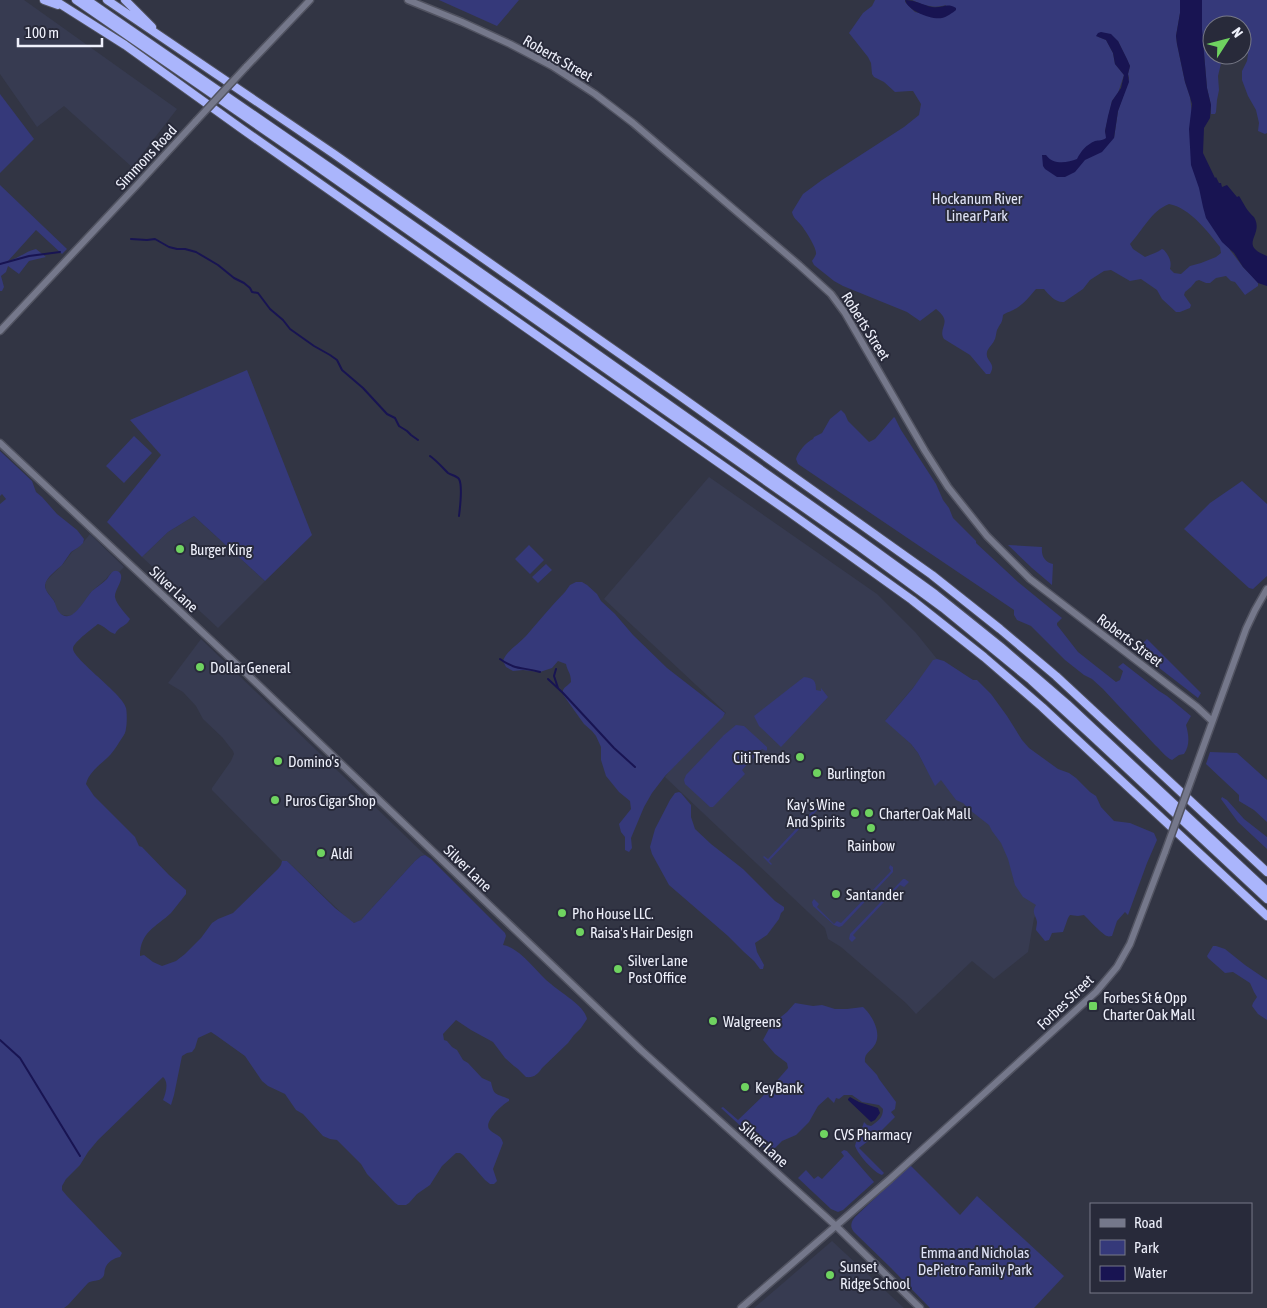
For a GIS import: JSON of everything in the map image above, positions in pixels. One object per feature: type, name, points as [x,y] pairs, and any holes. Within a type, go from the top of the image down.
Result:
[{"type":"highway","points":[[44,0],[62,6]]},
{"type":"highway","points":[[54,0],[125,44],[176,69]]},
{"type":"highway","points":[[76,0],[597,362],[922,592],[1048,695],[1267,899]]},
{"type":"highway","points":[[87,0],[453,254],[930,591],[983,632],[1050,689],[1267,891]]},
{"type":"highway","points":[[107,0],[342,159],[950,588],[1059,680],[1267,872]]},
{"type":"highway","points":[[125,0],[143,16],[158,34]]},
{"type":"highway","points":[[125,44],[242,130],[789,512],[920,606],[988,660],[1047,711],[1267,916]]},
{"type":"main road","name":"Simmons Road","points":[[0,331],[310,0]]},
{"type":"main road","name":"Roberts Street","points":[[408,0],[510,44],[552,66],[596,94],[633,123],[799,265],[831,294],[845,313],[902,408],[925,451],[948,487],[987,536],[1030,579],[1197,707],[1212,721]]},
{"type":"main road","name":"Silver Lane","points":[[0,444],[252,678],[641,1050],[836,1226],[920,1308]]},
{"type":"main road","name":"Forbes Street","points":[[741,1308],[836,1226],[1075,1012],[1103,984],[1123,958],[1134,935],[1246,629],[1267,589]]},
{"type":"shaded area","points":[[0,0],[24,0],[177,109],[132,167],[64,106],[37,127],[0,74]]},
{"type":"shaded area","points":[[709,477],[877,594],[916,633],[937,659],[886,720],[918,753],[935,785],[959,761],[1054,886],[1034,918],[1028,952],[994,979],[972,961],[916,1014],[906,1003],[841,947],[828,939],[825,928],[665,777],[682,755],[726,713],[604,599]]},
{"type":"shaded area","points":[[194,516],[265,581],[218,628],[142,557],[168,532]]},
{"type":"shaded area","points":[[90,534],[124,567],[119,572],[111,573],[91,592],[74,614],[70,616],[63,615],[59,613],[55,602],[46,590],[45,583]]},
{"type":"shaded area","points":[[201,639],[425,855],[415,861],[358,922],[350,921],[287,861],[282,861],[212,790],[231,761],[234,754],[233,751],[222,737],[203,719],[196,706],[183,692],[168,683]]},
{"type":"shaded area","name":"Sunset Ridge School","points":[[832,1241],[904,1308],[754,1308]]},
{"type":"green space","points":[[439,0],[519,0],[497,26]]},
{"type":"green space","name":"Hockanum River Linear Park","points":[[875,0],[905,0],[915,12],[939,18],[946,5],[924,5],[912,0],[1180,0],[1176,36],[1185,82],[1190,97],[1195,139],[1230,250],[1258,283],[1258,286],[1245,295],[1235,282],[1226,276],[1216,278],[1210,283],[1196,281],[1184,295],[1191,305],[1190,308],[1180,312],[1176,312],[1162,299],[1157,290],[1141,279],[1130,281],[1111,270],[1104,271],[1090,280],[1083,289],[1064,302],[1055,300],[1044,289],[1036,289],[1021,305],[1003,315],[995,340],[987,352],[992,364],[992,370],[990,374],[986,374],[970,355],[944,339],[942,331],[945,321],[936,309],[920,321],[907,312],[834,281],[814,265],[812,261],[816,254],[815,248],[792,212],[803,194],[919,115],[921,104],[913,91],[895,92],[884,82],[874,77],[868,57],[849,33],[863,13],[872,6]],"holes":[[[1096,36],[1118,41],[1130,66],[1129,78],[1118,111],[1114,138],[1107,138],[1105,131],[1112,101],[1118,93],[1124,75],[1115,64],[1113,53],[1106,40]],[[1169,204],[1184,210],[1198,221],[1220,247],[1221,253],[1216,257],[1190,266],[1181,274],[1174,273],[1170,269],[1170,259],[1164,250],[1162,249],[1145,257],[1133,249],[1130,244],[1148,221],[1157,211]]]},
{"type":"green space","points":[[1202,0],[1267,0],[1267,133],[1258,131],[1259,123],[1256,110],[1242,80],[1242,71],[1245,65],[1252,65],[1252,15],[1202,15]]},
{"type":"green space","points":[[1205,65],[1221,65],[1215,114],[1211,114]]},
{"type":"green space","points":[[0,94],[34,139],[0,173]]},
{"type":"green space","points":[[0,185],[67,249],[62,254],[36,230],[8,261],[36,249],[46,257],[29,261],[19,274],[8,266],[6,272],[1,276],[4,287],[2,291],[0,291]]},
{"type":"green space","points":[[247,370],[312,535],[265,581],[194,516],[168,532],[142,557],[107,522],[161,455],[130,420]]},
{"type":"green space","points":[[841,410],[848,421],[869,442],[875,439],[895,418],[936,484],[953,518],[976,543],[1018,582],[1062,618],[1057,625],[1078,652],[1116,682],[1120,680],[1123,671],[1118,667],[1123,663],[1191,716],[1186,725],[1188,740],[1184,754],[1172,760],[1167,757],[1103,689],[1065,660],[1031,626],[1017,620],[1014,610],[798,464],[796,459],[799,453],[808,442],[822,433],[830,419]]},
{"type":"green space","points":[[134,436],[152,453],[124,483],[106,466]]},
{"type":"green space","points":[[0,451],[32,481],[36,492],[57,514],[77,530],[84,539],[83,543],[71,552],[46,582],[46,590],[59,612],[64,616],[73,614],[92,591],[112,572],[117,571],[121,575],[121,581],[115,597],[119,606],[130,619],[129,621],[115,634],[98,624],[80,638],[73,648],[80,660],[123,702],[127,712],[124,735],[111,754],[90,775],[86,784],[94,796],[135,837],[139,846],[186,890],[186,894],[171,913],[146,936],[140,956],[144,955],[162,966],[176,961],[201,938],[212,923],[233,913],[278,869],[282,861],[287,861],[335,908],[354,923],[361,920],[415,861],[425,855],[505,933],[503,945],[516,951],[555,988],[582,1009],[587,1019],[581,1028],[537,1074],[531,1077],[526,1077],[505,1058],[493,1042],[456,1020],[443,1034],[444,1040],[457,1050],[463,1060],[482,1078],[491,1082],[496,1093],[509,1099],[495,1113],[488,1126],[489,1129],[499,1136],[503,1143],[493,1169],[497,1181],[494,1184],[490,1184],[485,1180],[463,1155],[456,1153],[442,1166],[430,1185],[406,1205],[398,1205],[337,1140],[323,1136],[303,1114],[296,1110],[285,1094],[262,1081],[245,1056],[211,1032],[198,1038],[192,1052],[182,1056],[171,1105],[163,1100],[166,1085],[163,1077],[98,1140],[62,1186],[62,1190],[67,1196],[122,1253],[120,1257],[113,1259],[107,1264],[104,1276],[101,1279],[88,1283],[64,1308],[0,1308],[0,504],[6,499],[2,494],[0,496]]},
{"type":"green space","points":[[1242,481],[1267,504],[1267,576],[1253,589],[1249,588],[1184,529],[1210,503]]},
{"type":"green space","points":[[529,545],[544,560],[530,574],[515,559]]},
{"type":"green space","points":[[1008,545],[1042,547],[1044,558],[1053,564],[1052,585],[1032,568]]},
{"type":"green space","points":[[546,564],[552,570],[538,583],[532,577]]},
{"type":"green space","points":[[582,582],[587,585],[633,635],[667,668],[725,713],[665,776],[652,793],[631,838],[632,848],[629,852],[625,850],[625,837],[621,832],[619,824],[631,809],[630,801],[619,792],[606,776],[601,760],[601,747],[596,736],[584,724],[564,696],[563,689],[571,682],[566,664],[558,661],[552,668],[540,672],[513,671],[506,667],[503,661],[507,654],[526,636],[570,585]]},
{"type":"green space","points":[[1147,639],[1201,693],[1198,698],[1136,650]]},
{"type":"green space","points":[[933,660],[944,661],[973,680],[977,680],[991,694],[1029,748],[1058,769],[1076,778],[1096,796],[1101,807],[1114,821],[1130,823],[1154,833],[1157,840],[1128,915],[1125,912],[1117,921],[1112,936],[1105,935],[1084,915],[1070,915],[1063,932],[1052,933],[1049,940],[1045,941],[1036,930],[1037,922],[1034,912],[1036,905],[1023,897],[1015,885],[1008,859],[1001,843],[989,825],[963,803],[956,800],[941,780],[935,786],[918,753],[911,744],[885,721],[913,688]]},
{"type":"green space","points":[[804,677],[812,679],[815,682],[816,690],[821,691],[821,688],[828,697],[781,747],[759,726],[754,716]]},
{"type":"green space","points":[[736,725],[744,726],[767,747],[767,750],[762,749],[742,770],[745,774],[713,807],[710,807],[685,784],[684,780],[686,775]]},
{"type":"green space","points":[[1210,752],[1237,753],[1267,780],[1267,822],[1254,810],[1239,801],[1239,795],[1206,764]]},
{"type":"green space","points":[[679,792],[691,805],[691,817],[695,829],[743,869],[775,901],[784,907],[779,919],[767,935],[755,943],[757,952],[764,965],[763,969],[760,969],[728,936],[669,885],[652,854],[650,847],[655,829],[670,800],[675,793]]},
{"type":"green space","points":[[1222,797],[1244,819],[1267,837],[1267,849],[1238,822],[1221,799]]},
{"type":"green space","points":[[820,798],[827,805],[826,807],[823,804],[769,861],[771,865],[763,857],[768,859],[821,802],[818,799]]},
{"type":"green space","points":[[890,865],[893,867],[893,872],[842,926],[834,925],[813,906],[812,902],[814,899],[819,904],[817,907],[834,924],[837,921],[841,923],[869,894],[868,888],[872,891],[891,871]]},
{"type":"green space","points":[[903,879],[909,882],[904,887],[900,885],[853,935],[856,938],[852,942],[849,939],[850,934]]},
{"type":"green space","points":[[1213,946],[1225,949],[1267,980],[1267,1020],[1258,1014],[1252,1006],[1257,997],[1250,983],[1233,972],[1225,973],[1208,958],[1207,956]]},
{"type":"green space","points":[[795,1003],[813,1006],[822,1005],[835,1009],[863,1007],[873,1020],[877,1036],[874,1046],[866,1055],[865,1062],[877,1075],[896,1102],[895,1109],[891,1112],[895,1117],[880,1132],[859,1148],[884,1173],[882,1175],[866,1162],[855,1146],[856,1142],[863,1135],[862,1128],[864,1122],[871,1126],[881,1117],[883,1109],[879,1105],[862,1102],[852,1095],[844,1095],[839,1099],[836,1098],[834,1103],[828,1097],[818,1106],[809,1122],[796,1135],[782,1141],[769,1152],[721,1108],[723,1107],[738,1120],[788,1068],[787,1063],[775,1054],[763,1040],[771,1025]]},
{"type":"green space","points":[[847,1151],[874,1182],[843,1210],[838,1212],[831,1209],[798,1178],[806,1170],[814,1179],[818,1176],[822,1179],[844,1156],[841,1152]]},
{"type":"green space","name":"Emma and Nicholas DePietro Family Park","points":[[910,1165],[960,1215],[977,1196],[1064,1276],[1034,1308],[930,1308],[851,1227],[855,1217]]},
{"type":"water","points":[[905,0],[932,7],[953,6],[956,10],[944,17],[932,18],[910,8]]},
{"type":"water","points":[[1180,0],[1202,0],[1202,65],[1205,65],[1211,105],[1210,118],[1204,128],[1203,153],[1215,178],[1221,183],[1222,187],[1227,185],[1237,197],[1239,196],[1247,210],[1255,218],[1257,225],[1253,244],[1258,252],[1267,256],[1267,286],[1258,283],[1243,267],[1234,253],[1222,242],[1206,218],[1191,165],[1189,129],[1192,104],[1185,82],[1176,36]]},
{"type":"water","points":[[1101,32],[1111,34],[1118,41],[1130,66],[1129,82],[1118,111],[1114,138],[1102,152],[1085,160],[1075,172],[1065,177],[1057,177],[1045,169],[1042,155],[1046,155],[1056,162],[1077,159],[1089,144],[1106,138],[1105,131],[1112,101],[1121,88],[1124,75],[1115,64],[1113,53],[1106,40],[1096,36]]},
{"type":"water","points":[[850,1097],[878,1108],[880,1113],[871,1122],[848,1100]]},
{"type":"waterway","points":[[131,239],[155,239],[169,247],[196,252],[244,283],[252,292],[258,293],[270,309],[290,329],[337,360],[342,370],[363,388],[387,414],[395,418],[399,426],[418,440]]},
{"type":"waterway","points":[[0,264],[29,256],[60,252]]},
{"type":"waterway","points":[[430,456],[448,473],[459,479],[461,491],[459,516]]},
{"type":"waterway","points":[[500,659],[515,667],[540,672]]},
{"type":"waterway","points":[[556,669],[554,676],[558,688]]},
{"type":"waterway","points":[[548,679],[614,748],[635,767]]},
{"type":"waterway","points":[[0,1040],[20,1058],[80,1156]]},
{"type":"place","name":"Burger King","points":[[180,549]]},
{"type":"place","name":"Dollar General","points":[[200,667]]},
{"type":"place","name":"Citi Trends","points":[[800,757]]},
{"type":"place","name":"Domino's","points":[[278,761]]},
{"type":"place","name":"Burlington","points":[[817,773]]},
{"type":"place","name":"Puros Cigar Shop","points":[[275,800]]},
{"type":"place","name":"Kay's Wine And Spirits","points":[[855,813]]},
{"type":"place","name":"Charter Oak Mall","points":[[869,813]]},
{"type":"place","name":"Rainbow","points":[[871,828]]},
{"type":"place","name":"Aldi","points":[[321,853]]},
{"type":"place","name":"Santander","points":[[836,894]]},
{"type":"place","name":"Pho House LLC.","points":[[562,913]]},
{"type":"place","name":"Raisa's Hair Design","points":[[580,932]]},
{"type":"place","name":"Silver Lane Post Office","points":[[618,969]]},
{"type":"place","name":"Forbes St & Opp Charter Oak Mall","points":[[1093,1006]]},
{"type":"place","name":"Walgreens","points":[[713,1021]]},
{"type":"place","name":"KeyBank","points":[[745,1087]]},
{"type":"place","name":"CVS Pharmacy","points":[[824,1134]]},
{"type":"place","name":"Sunset Ridge School","points":[[830,1275]]}]
